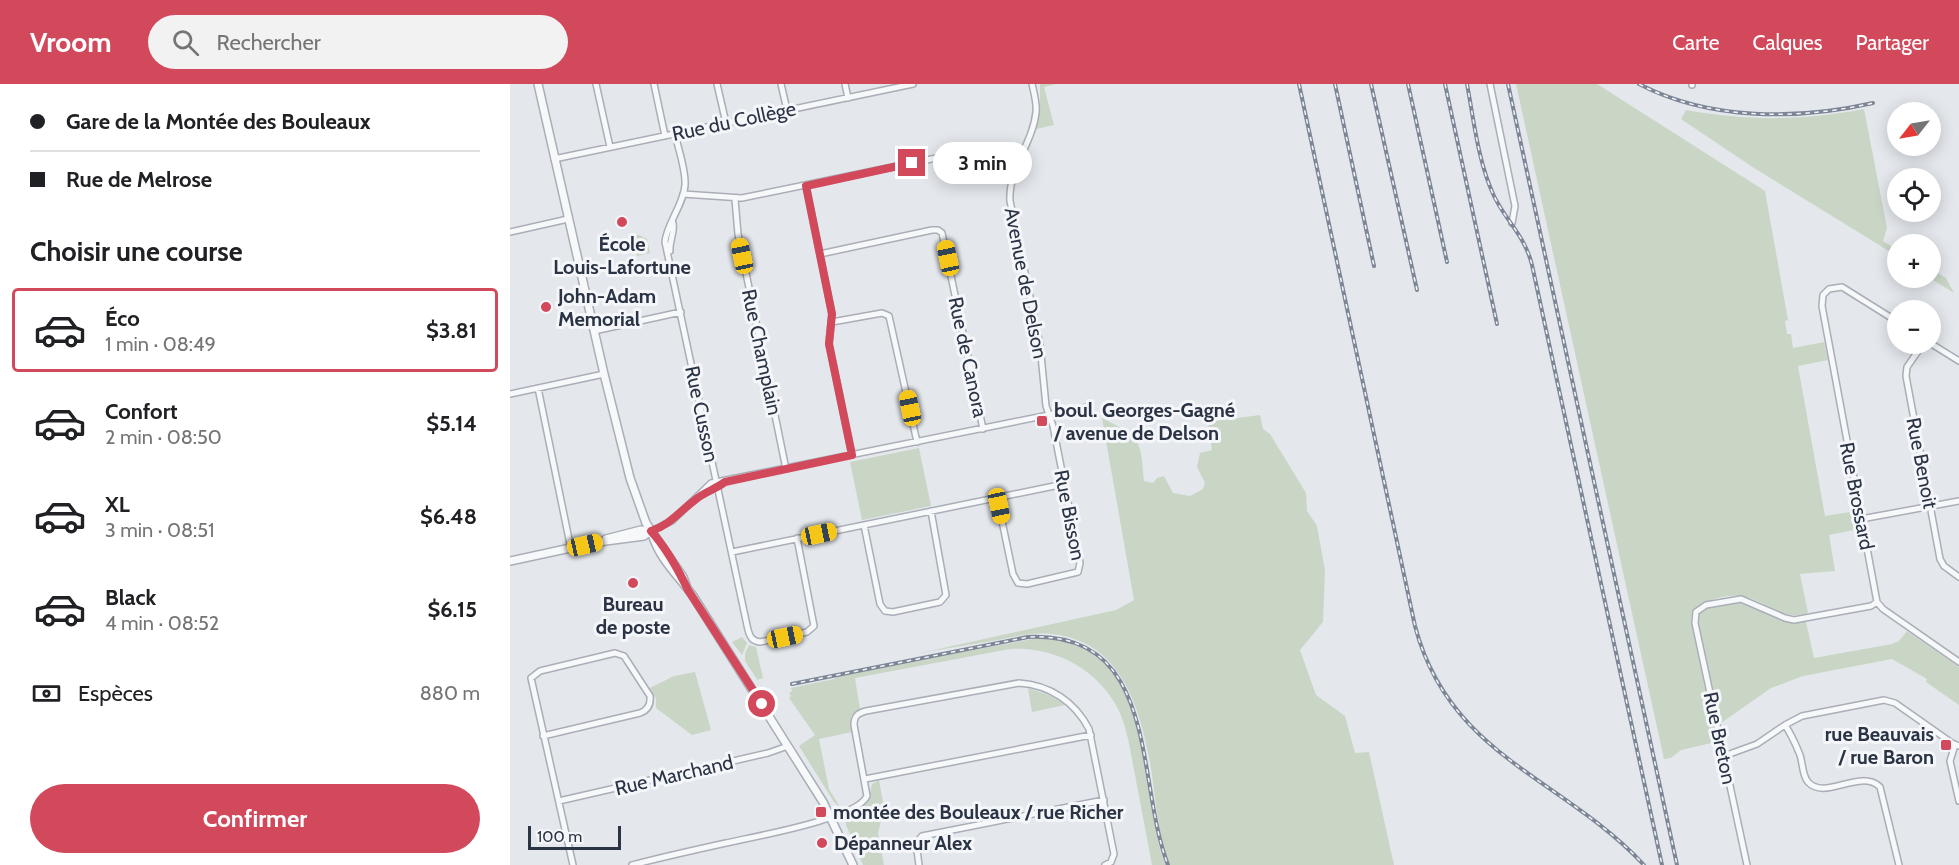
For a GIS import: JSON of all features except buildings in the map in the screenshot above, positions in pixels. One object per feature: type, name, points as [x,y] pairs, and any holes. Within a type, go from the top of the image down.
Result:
[{"type":"street","points":[[537,84],[630,478],[656,545],[677,579],[687,588],[832,817],[854,865]]},
{"type":"street","points":[[596,84],[610,147]]},
{"type":"street","points":[[654,84],[665,136]]},
{"type":"street","points":[[717,84],[726,123]]},
{"type":"street","points":[[781,84],[787,110]]},
{"type":"street","points":[[845,84],[848,98]]},
{"type":"street","name":"Rue du Collège","points":[[554,159],[913,84]]},
{"type":"street","name":"Avenue de Delson","points":[[1032,84],[1036,105],[1035,116],[1010,186],[1010,201],[1040,345],[1046,406],[1049,415]]},
{"type":"street","points":[[1490,84],[1515,206],[1512,223]]},
{"type":"street","name":"Rue Cusson","points":[[675,134],[685,181],[673,223],[665,238],[748,630],[752,639],[757,642],[807,632],[814,626],[797,538]]},
{"type":"street","points":[[683,194],[735,199],[980,149],[1019,160]]},
{"type":"street","points":[[806,186],[832,322],[829,344],[852,455]]},
{"type":"street","name":"Rue Champlain","points":[[735,199],[738,234],[786,469]]},
{"type":"street","points":[[510,232],[568,219]]},
{"type":"street","name":"Rue de Canora","points":[[820,254],[932,230],[940,231],[943,235],[983,429]]},
{"type":"street","name":"Rue Brossard","points":[[1877,602],[1822,298],[1826,290],[1832,287],[1842,287],[1887,315]]},
{"type":"street","points":[[594,331],[681,312]]},
{"type":"street","points":[[832,322],[882,313],[889,316],[917,442]]},
{"type":"street","points":[[1941,350],[1959,361]]},
{"type":"street","name":"Rue Benoit","points":[[1916,354],[1907,367],[1906,376],[1930,507],[1941,561],[1946,568],[1959,577]]},
{"type":"street","points":[[510,394],[604,374]]},
{"type":"street","points":[[538,388],[571,549]]},
{"type":"street","points":[[510,561],[598,542],[638,537],[672,521],[697,498],[705,487],[1088,407]]},
{"type":"street","name":"Rue Bisson","points":[[997,497],[1014,577],[1020,584],[1073,575],[1080,570],[1049,415]]},
{"type":"street","points":[[732,552],[1064,484]]},
{"type":"street","points":[[1862,519],[1959,501]]},
{"type":"street","points":[[864,525],[880,604],[885,611],[892,612],[940,602],[946,595],[931,511]]},
{"type":"street","name":"Rue Breton","points":[[1747,865],[1695,623],[1696,612],[1706,605],[1741,599],[1792,620],[1870,606],[1877,602]]},
{"type":"street","points":[[1877,602],[1883,609],[1959,663]]},
{"type":"street","points":[[543,736],[640,713],[650,704],[650,696],[624,656],[615,653],[540,670],[533,675],[531,682],[543,736],[573,865]]},
{"type":"street","points":[[632,865],[832,817],[859,805],[866,800],[867,792],[854,720],[862,712],[1004,685],[1027,684],[1048,690],[1066,701],[1078,711],[1090,735],[1114,854],[1111,862],[1105,865]]},
{"type":"street","points":[[1724,756],[1756,744],[1802,716],[1884,700],[1890,701],[1957,746],[1950,761],[1959,801]]},
{"type":"street","points":[[1785,725],[1800,756],[1805,777],[1813,786],[1824,788],[1867,780],[1880,787],[1899,865]]},
{"type":"street","points":[[865,779],[1090,735]]},
{"type":"street","name":"Rue Marchand","points":[[558,801],[756,756],[788,746]]},
{"type":"street","points":[[919,865],[916,843],[922,836],[1104,800]]},
{"type":"green space","points":[[1040,84],[1056,84],[1044,87],[1054,125],[1036,129],[1039,112]]},
{"type":"green space","points":[[1516,84],[1597,84],[1765,191],[1788,320],[1785,321],[1787,334],[1791,334],[1793,348],[1824,342],[1828,360],[1798,366],[1825,516],[1856,511],[1859,529],[1829,535],[1835,571],[1800,574],[1808,613],[1789,615],[1741,596],[1710,600],[1697,608],[1691,620],[1716,742],[1681,750],[1671,758],[1664,759]]},
{"type":"green space","points":[[1864,109],[1887,228],[1883,241],[1887,244],[1887,250],[1751,166],[1681,119],[1686,110],[1753,118],[1841,113]]},
{"type":"green space","points":[[639,235],[647,239],[650,253],[637,256],[632,236]]},
{"type":"green space","points":[[1941,275],[1946,278],[1954,293],[1941,285]]},
{"type":"green space","points":[[1260,415],[1263,429],[1270,434],[1306,493],[1307,511],[1317,526],[1325,571],[1323,622],[1300,650],[1316,695],[1345,716],[1355,753],[1369,752],[1394,865],[1170,865],[1162,839],[1149,757],[1138,715],[1131,695],[1109,661],[1093,648],[1075,639],[1052,634],[1015,636],[916,654],[1116,610],[1134,600],[1102,418],[1124,430],[1136,441],[1142,456],[1144,481],[1153,483],[1157,478],[1164,476],[1173,493],[1190,496],[1203,489],[1205,483],[1197,467],[1200,453],[1212,450],[1208,422]]},
{"type":"green space","points":[[919,448],[931,506],[862,520],[850,462]]},
{"type":"green space","points":[[1738,602],[1786,622],[1806,622],[1814,658],[1892,644],[1899,641],[1907,631],[1959,667],[1959,705],[1926,682],[1927,679],[1892,659],[1803,676],[1771,688],[1721,723],[1697,620],[1698,615],[1704,609]]},
{"type":"green space","points":[[742,637],[747,643],[742,655],[732,642]]},
{"type":"green space","points":[[1038,638],[1070,643],[1095,656],[1114,675],[1127,698],[1143,754],[1158,839],[1166,865],[1152,865],[1128,738],[1117,707],[1108,693],[1085,671],[1072,662],[1042,651],[1010,649],[855,678],[860,709],[851,716],[852,732],[819,739],[829,789],[840,807],[834,802],[799,746],[815,735],[789,698],[791,688],[834,679],[841,674]]},
{"type":"green space","points":[[749,645],[756,647],[763,678],[757,680],[745,661],[745,653]]},
{"type":"green space","points":[[695,672],[711,730],[692,735],[656,708],[656,699],[650,688],[674,676]]},
{"type":"green space","points":[[1028,688],[1052,696],[1065,705],[1032,712]]},
{"type":"green space","points":[[879,780],[884,808],[878,833],[884,865],[863,865],[846,825],[845,816],[868,802],[872,784]]},
{"type":"railway","points":[[1299,84],[1415,626],[1431,670],[1454,706],[1481,736],[1512,762],[1612,835],[1644,865]]},
{"type":"railway","points":[[1335,84],[1374,266]]},
{"type":"railway","points":[[1371,84],[1417,290]]},
{"type":"railway","points":[[1408,84],[1447,262]]},
{"type":"railway","points":[[1445,84],[1497,324]]},
{"type":"railway","points":[[1467,84],[1477,141],[1489,183],[1499,205],[1525,246],[1532,265],[1662,865]]},
{"type":"railway","points":[[1508,84],[1677,865]]},
{"type":"railway","points":[[1639,84],[1695,105],[1754,114],[1815,112],[1873,103]]},
{"type":"railway","points":[[792,684],[1028,637],[1071,642],[1101,658],[1122,684],[1135,717],[1158,831],[1168,865]]},
{"type":"place","name":"École Louis-Lafortune","points":[[622,222]]},
{"type":"place","name":"John-Adam Memorial","points":[[546,307]]},
{"type":"place","name":"boul. Georges-Gagné / avenue de Delson","points":[[1042,421]]},
{"type":"place","name":"Bureau de poste","points":[[633,583]]},
{"type":"place","name":"rue Beauvais / rue Baron","points":[[1946,745]]},
{"type":"place","name":"montée des Bouleaux / rue Richer","points":[[821,812]]},
{"type":"place","name":"Dépanneur Alex","points":[[822,843]]},
{"type":"route","points":[[762,704],[688,590],[683,577],[661,542],[651,531],[668,524],[697,498],[725,482],[852,455],[829,344],[832,314],[806,186],[912,163]]}]
